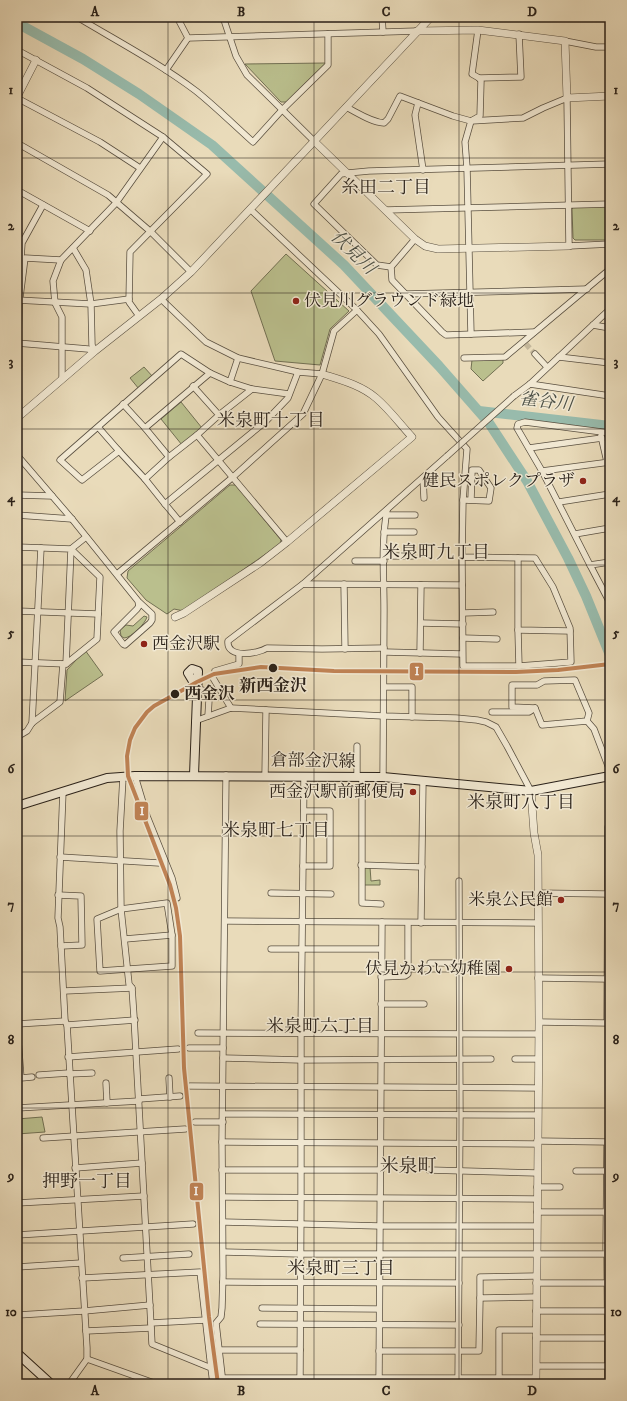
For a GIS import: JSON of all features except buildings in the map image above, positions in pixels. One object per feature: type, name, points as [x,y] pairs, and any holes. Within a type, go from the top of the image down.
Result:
[{"type":"main road","points":[[194,775],[197,688]]},
{"type":"main road","name":"倉部金沢線","points":[[17,806],[107,778],[135,776],[226,775],[383,777],[531,791],[610,776]]},
{"type":"main road","points":[[17,1353],[51,1384]]},
{"type":"street","points":[[77,17],[166,70],[212,104],[252,142],[328,65],[328,34]]},
{"type":"street","points":[[177,17],[188,38]]},
{"type":"street","points":[[223,17],[236,56],[247,75],[415,239],[424,246],[438,249],[468,249],[610,244]]},
{"type":"street","points":[[382,17],[383,32]]},
{"type":"street","points":[[17,418],[95,351],[161,299],[191,272],[431,17]]},
{"type":"street","points":[[188,38],[478,30],[519,34],[596,46],[610,46]]},
{"type":"street","points":[[478,30],[472,74],[479,78],[521,77],[519,34]]},
{"type":"street","points":[[166,70],[188,38]]},
{"type":"street","points":[[565,41],[569,246]]},
{"type":"street","points":[[17,50],[87,88],[163,137],[207,174],[130,252],[129,302],[139,316]]},
{"type":"street","points":[[36,60],[17,97],[100,142],[140,168]]},
{"type":"street","points":[[471,334],[467,168],[464,142],[470,121],[480,116],[481,81],[479,78]]},
{"type":"street","points":[[346,107],[380,123],[384,123],[388,119],[400,96],[470,121],[523,118],[567,98],[610,96]]},
{"type":"street","points":[[418,103],[415,115],[423,170]]},
{"type":"street","points":[[62,379],[62,317],[55,303],[53,281],[61,260],[116,202],[163,137]]},
{"type":"street","points":[[17,143],[108,196],[150,232],[191,272]]},
{"type":"street","points":[[390,266],[377,265],[314,204],[342,174],[348,172],[610,164]]},
{"type":"street","points":[[17,190],[90,231]]},
{"type":"street","points":[[386,210],[610,204]]},
{"type":"street","points":[[17,403],[19,300],[22,243],[43,205]]},
{"type":"street","points":[[251,208],[357,310],[379,334],[438,417],[467,449],[463,500],[462,557],[463,666],[519,666],[571,662],[570,628],[553,586],[535,558],[462,557]]},
{"type":"street","points":[[390,266],[415,239]]},
{"type":"street","points":[[73,248],[86,270],[91,304],[92,345],[95,351]]},
{"type":"street","points":[[21,258],[61,260]]},
{"type":"street","points":[[390,266],[392,280],[446,335],[534,332]]},
{"type":"street","points":[[464,358],[505,357],[610,269]]},
{"type":"street","points":[[406,294],[587,289]]},
{"type":"street","points":[[19,300],[91,304],[129,298]]},
{"type":"street","points":[[161,299],[206,342],[238,358],[298,372],[322,374],[346,381],[366,390],[377,398],[412,437],[260,563],[184,614],[175,617]]},
{"type":"street","points":[[462,654],[384,650],[267,648],[263,651],[239,654],[230,649],[228,641],[303,584],[386,513],[447,456],[514,396],[530,384],[610,309]]},
{"type":"street","points":[[117,574],[233,477],[303,414],[322,374],[334,331],[357,310]]},
{"type":"street","points":[[593,325],[610,328]]},
{"type":"street","points":[[18,342],[95,351]]},
{"type":"street","points":[[118,450],[119,451],[82,480],[60,460],[181,354],[210,373],[230,382],[252,388],[289,394]]},
{"type":"street","points":[[535,354],[547,367]]},
{"type":"street","points":[[559,357],[610,363]]},
{"type":"street","points":[[230,382],[238,358]]},
{"type":"street","points":[[165,504],[265,422],[288,398],[298,372]]},
{"type":"street","points":[[145,428],[210,373]]},
{"type":"street","points":[[530,384],[610,396]]},
{"type":"street","points":[[193,386],[219,415]]},
{"type":"street","points":[[145,479],[169,457],[252,388]]},
{"type":"street","points":[[123,404],[169,457]]},
{"type":"street","points":[[601,434],[525,422],[518,424],[517,428],[559,502],[590,565],[608,595],[610,603]]},
{"type":"street","points":[[98,427],[145,479],[180,522]]},
{"type":"street","points":[[529,448],[610,432]]},
{"type":"street","points":[[542,471],[608,462],[601,434]]},
{"type":"street","points":[[197,435],[287,542]]},
{"type":"street","points":[[17,455],[72,519],[138,601],[152,614],[151,621],[128,644],[123,643],[118,634],[118,629],[137,613],[138,601]]},
{"type":"street","points":[[463,500],[489,501],[491,488],[479,470],[472,470],[471,500]]},
{"type":"street","points":[[423,478],[424,498]]},
{"type":"street","points":[[559,502],[610,494]]},
{"type":"street","points":[[17,495],[52,496]]},
{"type":"street","points":[[386,513],[414,515]]},
{"type":"street","points":[[383,777],[384,532],[386,513]]},
{"type":"street","points":[[17,515],[72,519]]},
{"type":"street","points":[[575,534],[610,528]]},
{"type":"street","points":[[384,532],[414,532]]},
{"type":"street","points":[[17,547],[71,549],[86,537]]},
{"type":"street","points":[[32,723],[41,548]]},
{"type":"street","points":[[17,737],[27,731],[32,723],[60,702],[65,664],[71,549]]},
{"type":"street","points":[[17,662],[65,664],[97,639],[100,577],[71,549]]},
{"type":"street","points":[[355,561],[412,556]]},
{"type":"street","points":[[518,558],[519,666]]},
{"type":"street","points":[[590,565],[610,562]]},
{"type":"street","points":[[303,584],[462,585]]},
{"type":"street","points":[[344,584],[345,649]]},
{"type":"street","points":[[420,653],[421,585]]},
{"type":"street","points":[[17,610],[98,614]]},
{"type":"street","points":[[463,613],[493,612]]},
{"type":"street","points":[[421,623],[463,624]]},
{"type":"street","points":[[518,630],[570,631]]},
{"type":"street","points":[[463,638],[496,639]]},
{"type":"street","points":[[215,671],[239,664],[239,654]]},
{"type":"street","points":[[213,678],[232,708]]},
{"type":"street","points":[[535,708],[512,707],[512,685],[537,685],[544,682],[575,680],[589,713],[587,721]]},
{"type":"street","points":[[384,688],[412,687],[412,717]]},
{"type":"street","points":[[197,688],[208,692],[208,716]]},
{"type":"street","points":[[196,721],[232,708],[467,719],[477,720],[496,727],[508,746],[531,791],[534,833],[538,854],[539,1022],[536,1187],[536,1381],[498,1379],[458,1382],[223,1381],[216,1323],[221,1317],[224,1252],[222,1142],[226,775]]},
{"type":"street","points":[[492,712],[529,712],[535,708]]},
{"type":"street","points":[[535,708],[542,726],[587,721]]},
{"type":"street","points":[[265,776],[266,710]]},
{"type":"street","points":[[587,721],[594,729],[610,771]]},
{"type":"street","points":[[357,746],[362,865],[362,903],[381,904]]},
{"type":"street","points":[[135,776],[147,816],[172,878],[177,898]]},
{"type":"street","points":[[300,1381],[300,1033],[304,776]]},
{"type":"street","points":[[123,777],[120,860],[121,909],[129,970],[129,984],[132,988],[152,1344],[211,1368]]},
{"type":"street","points":[[421,923],[423,780]]},
{"type":"street","points":[[63,792],[58,918],[78,1200],[87,1359],[69,1384]]},
{"type":"street","points":[[303,866],[330,866],[330,811],[304,811]]},
{"type":"street","points":[[539,1022],[607,1023],[608,827],[610,827]]},
{"type":"street","points":[[60,857],[159,863]]},
{"type":"street","points":[[362,865],[422,867]]},
{"type":"street","points":[[458,1382],[460,1171],[459,881]]},
{"type":"street","points":[[271,893],[331,894]]},
{"type":"street","points":[[538,893],[607,894]]},
{"type":"street","points":[[58,895],[82,896],[82,945],[61,946]]},
{"type":"street","points":[[167,903],[172,935],[172,966],[100,971],[97,919],[121,909],[167,903]]},
{"type":"street","points":[[225,920],[408,923],[538,923]]},
{"type":"street","points":[[379,1381],[382,922]]},
{"type":"street","points":[[381,977],[405,976],[408,974],[408,923]]},
{"type":"street","points":[[125,939],[172,935]]},
{"type":"street","points":[[271,949],[301,948],[381,950]]},
{"type":"street","points":[[430,964],[459,963]]},
{"type":"street","points":[[538,978],[607,979]]},
{"type":"street","points":[[64,991],[132,988]]},
{"type":"street","points":[[381,1004],[424,1004]]},
{"type":"street","points":[[32,1077],[21,1078],[17,1024],[134,1020]]},
{"type":"street","points":[[198,1033],[538,1034]]},
{"type":"street","points":[[189,1048],[224,1048]]},
{"type":"street","points":[[68,1058],[178,1049]]},
{"type":"street","points":[[223,1058],[300,1060],[491,1059]]},
{"type":"street","points":[[515,1059],[538,1059]]},
{"type":"street","points":[[39,1075],[92,1072]]},
{"type":"street","points":[[169,1078],[170,1097]]},
{"type":"street","points":[[106,1083],[107,1103]]},
{"type":"street","points":[[190,1086],[538,1088]]},
{"type":"street","points":[[17,1108],[107,1103],[180,1096]]},
{"type":"street","points":[[223,1114],[537,1115]]},
{"type":"street","points":[[196,1122],[223,1122]]},
{"type":"street","points":[[43,1138],[185,1128]]},
{"type":"street","points":[[222,1142],[381,1144],[608,1142],[608,1212],[606,1249],[609,1254],[609,1382]]},
{"type":"street","points":[[75,1168],[142,1164]]},
{"type":"street","points":[[222,1170],[381,1170]]},
{"type":"street","points":[[429,1170],[537,1174]]},
{"type":"street","points":[[576,1171],[607,1171]]},
{"type":"street","points":[[536,1187],[560,1187]]},
{"type":"street","points":[[17,1203],[144,1196]]},
{"type":"street","points":[[223,1197],[537,1199]]},
{"type":"street","points":[[537,1212],[608,1212]]},
{"type":"street","points":[[223,1222],[301,1225],[537,1226]]},
{"type":"street","points":[[17,1235],[193,1224]]},
{"type":"street","points":[[224,1252],[300,1254],[609,1254]]},
{"type":"street","points":[[123,1258],[189,1254]]},
{"type":"street","points":[[17,1267],[81,1263]]},
{"type":"street","points":[[82,1278],[200,1272],[213,1384]]},
{"type":"street","points":[[380,1351],[479,1351],[480,1277],[609,1283]]},
{"type":"street","points":[[223,1282],[459,1283]]},
{"type":"street","points":[[17,1297],[18,1315],[150,1305]]},
{"type":"street","points":[[480,1298],[536,1297]]},
{"type":"street","points":[[262,1308],[300,1307],[380,1309]]},
{"type":"street","points":[[536,1310],[608,1311]]},
{"type":"street","points":[[86,1331],[206,1320]]},
{"type":"street","points":[[260,1324],[458,1325]]},
{"type":"street","points":[[498,1379],[499,1330],[536,1330]]},
{"type":"street","points":[[536,1338],[608,1338]]},
{"type":"street","points":[[220,1350],[300,1350]]},
{"type":"street","points":[[87,1359],[156,1384]]},
{"type":"street","points":[[536,1366],[608,1366]]},
{"type":"green space","points":[[326,63],[286,102],[281,102],[245,64]]},
{"type":"green space","points":[[610,206],[610,240],[575,240],[573,238],[572,209],[574,207]]},
{"type":"green space","name":"伏見川グラウンド緑地","points":[[286,254],[349,311],[330,329],[320,365],[275,361],[251,291]]},
{"type":"green space","points":[[503,359],[503,363],[483,381],[471,369],[472,360]]},
{"type":"green space","points":[[144,367],[153,377],[139,389],[130,378]]},
{"type":"green space","points":[[181,402],[202,428],[182,445],[161,419]]},
{"type":"green space","points":[[230,485],[236,485],[281,540],[280,544],[184,611],[174,609],[167,614],[146,600],[127,578],[128,571]]},
{"type":"green space","points":[[144,616],[147,617],[146,620],[137,630],[130,636],[124,638],[121,636],[120,630],[126,625],[133,626]]},
{"type":"green space","points":[[85,650],[103,675],[65,701],[67,670]]},
{"type":"green space","points":[[366,867],[370,867],[371,881],[380,880],[380,885],[364,885],[364,869]]},
{"type":"green space","points":[[42,1117],[45,1132],[17,1134],[17,1119]]},
{"type":"waterway","name":"伏見川","points":[[17,23],[83,59],[139,94],[212,145],[344,265],[439,366],[489,423],[527,481],[568,558],[586,596],[610,655]]},
{"type":"waterway","name":"雀谷川","points":[[479,411],[610,426]]},
{"type":"tunnel","points":[[526,344],[535,354]]},
{"type":"transit line","name":"I","points":[[218,1384],[209,1317],[184,1068],[180,936],[176,908],[170,885],[128,776],[127,756],[130,740],[135,728],[147,712],[154,706],[197,682],[214,674],[261,667],[334,671],[516,672],[558,670],[610,664]]},
{"type":"place","name":"伏見川グラウンド緑地","points":[[296,301]]},
{"type":"place","name":"健民スポレクプラザ","points":[[583,481]]},
{"type":"place","name":"西金沢駅","points":[[144,644]]},
{"type":"place","name":"新西金沢","points":[[273,668]]},
{"type":"place","name":"西金沢","points":[[175,694]]},
{"type":"place","name":"西金沢駅前郵便局","points":[[413,792]]},
{"type":"place","name":"米泉公民館","points":[[561,900]]},
{"type":"place","name":"伏見かわい幼稚園","points":[[509,969]]},
{"type":"district","name":"糸田二丁目","points":[[386,188]]},
{"type":"district","name":"米泉町十丁目","points":[[271,421]]},
{"type":"district","name":"米泉町九丁目","points":[[436,553]]},
{"type":"district","name":"米泉町八丁目","points":[[521,803]]},
{"type":"district","name":"米泉町七丁目","points":[[276,831]]},
{"type":"district","name":"米泉町六丁目","points":[[320,1027]]},
{"type":"district","name":"米泉町","points":[[408,1166]]},
{"type":"district","name":"押野一丁目","points":[[87,1182]]},
{"type":"district","name":"米泉町三丁目","points":[[341,1269]]}]
